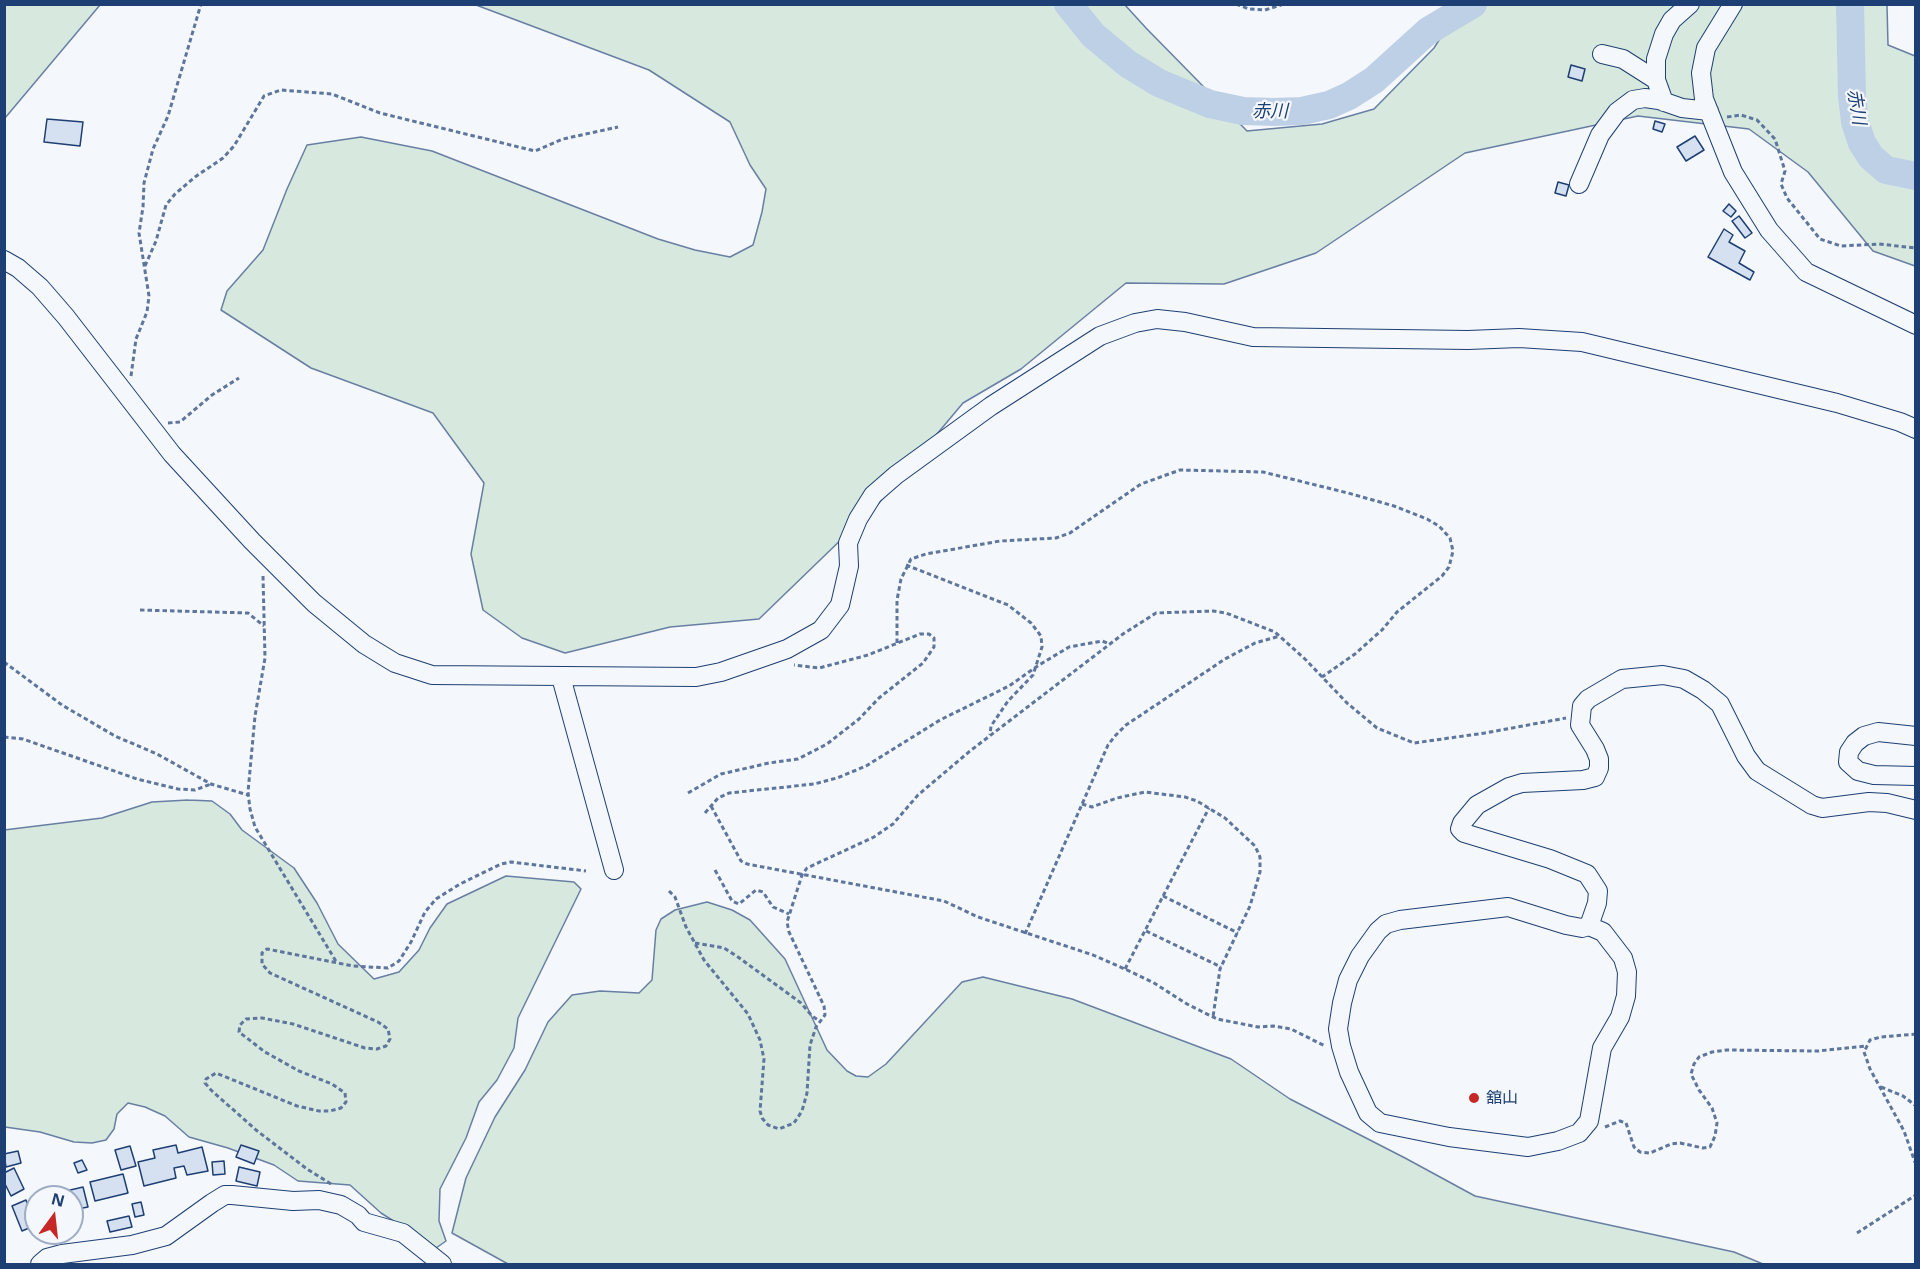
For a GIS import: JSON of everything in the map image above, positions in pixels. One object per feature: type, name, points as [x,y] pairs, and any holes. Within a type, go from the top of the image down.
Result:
[{"type":"street","points":[[1664,102],[1656,80],[1656,59],[1664,34],[1672,20],[1690,4]]},
{"type":"street","points":[[1733,4],[1706,48],[1701,73],[1702,89],[1733,172],[1769,230],[1806,272],[1916,325]]},
{"type":"street","points":[[1602,54],[1623,59],[1656,80]]},
{"type":"street","points":[[1579,183],[1600,135],[1617,112],[1633,100],[1645,98],[1711,116]]},
{"type":"street","points":[[4,260],[18,268],[40,287],[172,454],[314,603],[363,644],[395,663],[432,675],[696,677],[721,672],[783,650],[821,630],[840,605],[849,566],[848,543],[858,519],[873,495],[896,475],[991,406],[1100,336],[1135,322],[1157,319],[1185,322],[1252,337],[1468,340],[1519,338],[1582,342],[1837,404],[1900,422],[1916,429]]},
{"type":"street","points":[[1589,926],[1597,903],[1598,891],[1587,874],[1550,859],[1464,833],[1460,829],[1477,805],[1509,787],[1522,783],[1583,780],[1595,777],[1599,768],[1599,759],[1580,725],[1582,706],[1588,699],[1622,679],[1663,675],[1684,679],[1702,690],[1720,704],[1746,756],[1757,771],[1812,805],[1822,808],[1869,802],[1887,803],[1916,810]]},
{"type":"street","points":[[561,677],[614,870]]},
{"type":"street","points":[[1916,736],[1878,732],[1864,736],[1849,752],[1848,762],[1858,771],[1874,775],[1916,776]]},
{"type":"street","points":[[1508,907],[1566,925],[1582,928],[1589,926],[1603,932],[1623,958],[1628,984],[1620,1017],[1602,1048],[1589,1121],[1581,1131],[1558,1141],[1528,1147],[1449,1137],[1380,1123],[1368,1113],[1344,1057],[1338,1020],[1348,980],[1360,956],[1386,924],[1441,914],[1508,907]]},
{"type":"street","points":[[40,1264],[47,1258],[62,1254],[98,1258],[150,1242],[166,1236],[212,1203],[232,1194],[293,1201],[319,1200],[340,1205],[358,1215],[364,1222],[403,1233],[442,1264]]},
{"type":"path","points":[[126,395],[133,368],[136,339],[147,312],[149,296],[139,233],[144,183],[153,149],[168,116],[201,4]]},
{"type":"path","points":[[1236,4],[1249,9],[1265,10],[1284,4]]},
{"type":"path","points":[[145,266],[156,242],[166,205],[195,177],[224,158],[234,146],[264,96],[281,90],[332,94],[380,113],[536,151],[563,139],[618,127]]},
{"type":"path","points":[[1711,116],[1741,115],[1757,120],[1775,139],[1785,171],[1781,184],[1787,198],[1820,239],[1841,246],[1879,244],[1916,248]]},
{"type":"path","points":[[143,418],[166,424],[180,422],[212,395],[239,378]]},
{"type":"path","points":[[897,643],[897,600],[901,579],[911,559],[926,554],[1000,541],[1056,537],[1070,533],[1141,484],[1180,470],[1263,472],[1394,507],[1427,519],[1439,526],[1450,538],[1453,551],[1449,567],[1442,576],[1397,612],[1382,630],[1355,654],[1322,676]]},
{"type":"path","points":[[267,556],[262,580],[265,658],[255,716],[248,795],[255,827],[337,963]]},
{"type":"path","points":[[906,565],[1008,605],[1031,623],[1041,636],[1042,647],[1033,675],[1008,701],[991,726],[989,737]]},
{"type":"path","points":[[140,610],[248,613],[264,626]]},
{"type":"path","points":[[669,891],[675,897],[686,927],[710,968],[748,1014],[760,1040],[764,1059],[760,1111],[768,1125],[779,1129],[794,1123],[802,1111],[807,1093],[810,1045],[816,1027],[825,1015],[824,1006],[789,933],[787,922],[802,875],[807,868],[874,837],[893,824],[918,795],[989,737],[1123,634],[1156,613],[1213,611],[1226,613],[1275,632],[1322,676],[1347,704],[1377,728],[1414,743],[1485,733],[1580,715]]},
{"type":"path","points":[[688,793],[721,774],[798,759],[827,744],[923,663],[930,656],[934,647],[934,638],[929,634],[920,634],[868,655],[819,668],[793,664],[783,650]]},
{"type":"path","points":[[1025,934],[1108,745],[1126,725],[1225,659],[1255,643],[1280,636]]},
{"type":"path","points":[[705,813],[718,798],[729,793],[814,784],[837,778],[866,766],[940,720],[1009,686],[1069,647],[1102,641],[1110,644]]},
{"type":"path","points":[[4,662],[62,705],[115,736],[157,754],[212,784],[248,795]]},
{"type":"path","points":[[4,737],[23,739],[137,779],[178,789],[195,790],[212,784]]},
{"type":"path","points":[[1082,804],[1092,807],[1130,795],[1157,793],[1185,797],[1209,808],[1239,829],[1255,846],[1260,857],[1260,872],[1250,906],[1221,967],[1213,1017]]},
{"type":"path","points":[[711,806],[741,861],[760,867],[944,901],[978,917],[1093,955],[1154,982],[1187,1004],[1213,1017],[1258,1028],[1273,1026],[1292,1029],[1344,1057]]},
{"type":"path","points":[[1125,969],[1209,808]]},
{"type":"path","points":[[335,1187],[256,1130],[211,1090],[205,1083],[206,1079],[216,1073],[297,1106],[318,1111],[341,1108],[346,1102],[345,1093],[332,1084],[299,1071],[266,1052],[238,1032],[240,1025],[246,1019],[262,1018],[293,1024],[365,1048],[377,1049],[386,1046],[390,1038],[388,1029],[270,973],[262,964],[262,953],[267,949],[353,966],[388,968],[399,961],[425,912],[436,899],[460,884],[501,864],[511,862],[586,871]]},
{"type":"path","points":[[715,870],[732,901],[739,904],[756,890],[764,892],[772,907],[789,914]]},
{"type":"path","points":[[1163,896],[1238,933]]},
{"type":"path","points":[[1146,931],[1221,967]]},
{"type":"path","points":[[695,943],[724,948],[801,1003],[812,1016],[821,1022]]},
{"type":"path","points":[[1916,1034],[1870,1040],[1864,1052],[1904,1131],[1916,1165]]},
{"type":"path","points":[[1581,1131],[1591,1132],[1620,1121],[1626,1124],[1634,1147],[1640,1152],[1650,1153],[1671,1144],[1680,1143],[1703,1148],[1710,1147],[1716,1136],[1717,1123],[1712,1108],[1699,1090],[1692,1074],[1694,1064],[1699,1057],[1727,1050],[1818,1051],[1867,1046]]},
{"type":"path","points":[[1880,1086],[1903,1096],[1916,1106]]},
{"type":"path","points":[[1857,1233],[1916,1195]]},
{"type":"shaded area","points":[[4,5],[100,5],[5,118]]},
{"type":"shaded area","points":[[476,5],[1125,5],[1247,131],[1322,124],[1374,109],[1434,48],[1461,5],[1887,5],[1888,45],[1915,56],[1915,266],[1873,251],[1808,172],[1749,129],[1638,116],[1465,153],[1316,253],[1224,284],[1126,283],[1021,369],[963,403],[879,503],[759,619],[670,627],[565,653],[522,638],[483,610],[471,554],[484,483],[433,413],[311,368],[221,310],[227,291],[263,250],[307,145],[361,137],[432,151],[658,239],[695,250],[730,257],[753,245],[766,189],[750,165],[730,122],[649,70]]},
{"type":"shaded area","points":[[212,801],[230,814],[242,830],[294,868],[317,903],[338,944],[374,979],[399,972],[419,950],[430,928],[447,904],[506,876],[574,882],[581,889],[518,1018],[514,1048],[497,1080],[479,1102],[466,1138],[440,1189],[439,1221],[446,1241],[436,1248],[381,1213],[350,1185],[298,1181],[274,1165],[189,1137],[165,1116],[145,1107],[128,1103],[117,1114],[114,1129],[106,1140],[92,1143],[74,1142],[40,1132],[5,1127],[4,830],[102,818],[152,802]]},
{"type":"shaded area","points":[[707,902],[732,910],[750,920],[785,959],[827,1050],[847,1071],[856,1076],[868,1077],[886,1064],[962,982],[983,977],[1072,999],[1231,1059],[1290,1099],[1475,1196],[1734,1252],[1763,1264],[508,1264],[452,1233],[466,1178],[495,1117],[525,1070],[548,1022],[572,995],[600,991],[639,993],[652,980],[656,930],[661,919],[675,910]]},
{"type":"building","points":[[1571,65],[1585,69],[1582,81],[1568,77]]},
{"type":"building","points":[[47,119],[83,122],[80,146],[44,142]]},
{"type":"building","points":[[1655,121],[1665,124],[1662,132],[1653,129]]},
{"type":"building","points":[[1695,136],[1704,150],[1686,161],[1677,147]]},
{"type":"building","points":[[1558,182],[1569,185],[1566,196],[1555,193]]},
{"type":"building","points":[[1729,204],[1736,211],[1731,217],[1723,211]]},
{"type":"building","points":[[1739,216],[1752,233],[1745,238],[1732,221]]},
{"type":"building","points":[[1724,229],[1733,235],[1729,242],[1745,251],[1739,263],[1754,272],[1750,280],[1708,257]]},
{"type":"building","points":[[176,1145],[178,1153],[202,1147],[208,1171],[187,1175],[184,1166],[174,1168],[176,1178],[144,1186],[138,1162],[155,1158],[153,1150]]},
{"type":"building","points":[[241,1145],[259,1151],[254,1164],[236,1157]]},
{"type":"building","points":[[130,1146],[136,1166],[121,1170],[115,1150]]},
{"type":"building","points":[[18,1151],[21,1163],[6,1167],[4,1154]]},
{"type":"building","points":[[82,1160],[87,1170],[78,1173],[74,1163]]},
{"type":"building","points":[[224,1161],[225,1174],[213,1175],[212,1162]]},
{"type":"building","points":[[239,1167],[260,1172],[257,1186],[236,1181]]},
{"type":"building","points":[[14,1168],[24,1189],[11,1196],[4,1182],[4,1173]]},
{"type":"building","points":[[123,1174],[128,1193],[95,1201],[90,1182]]},
{"type":"building","points":[[84,1191],[88,1207],[84,1208]]},
{"type":"building","points":[[24,1201],[24,1230],[22,1231],[12,1206]]},
{"type":"building","points":[[141,1202],[144,1215],[135,1217],[132,1204]]},
{"type":"building","points":[[129,1216],[132,1227],[110,1232],[107,1221]]},
{"type":"waterway","name":"赤川","points":[[1068,4],[1093,35],[1128,64],[1159,83],[1210,104],[1243,111],[1274,112],[1302,111],[1329,105],[1349,96],[1374,80],[1428,31],[1473,4]]},
{"type":"waterway","name":"赤川","points":[[1850,4],[1852,96],[1855,122],[1862,143],[1871,157],[1886,170],[1916,176]]},
{"type":"place","name":"舘山","points":[[1474,1098]]}]
